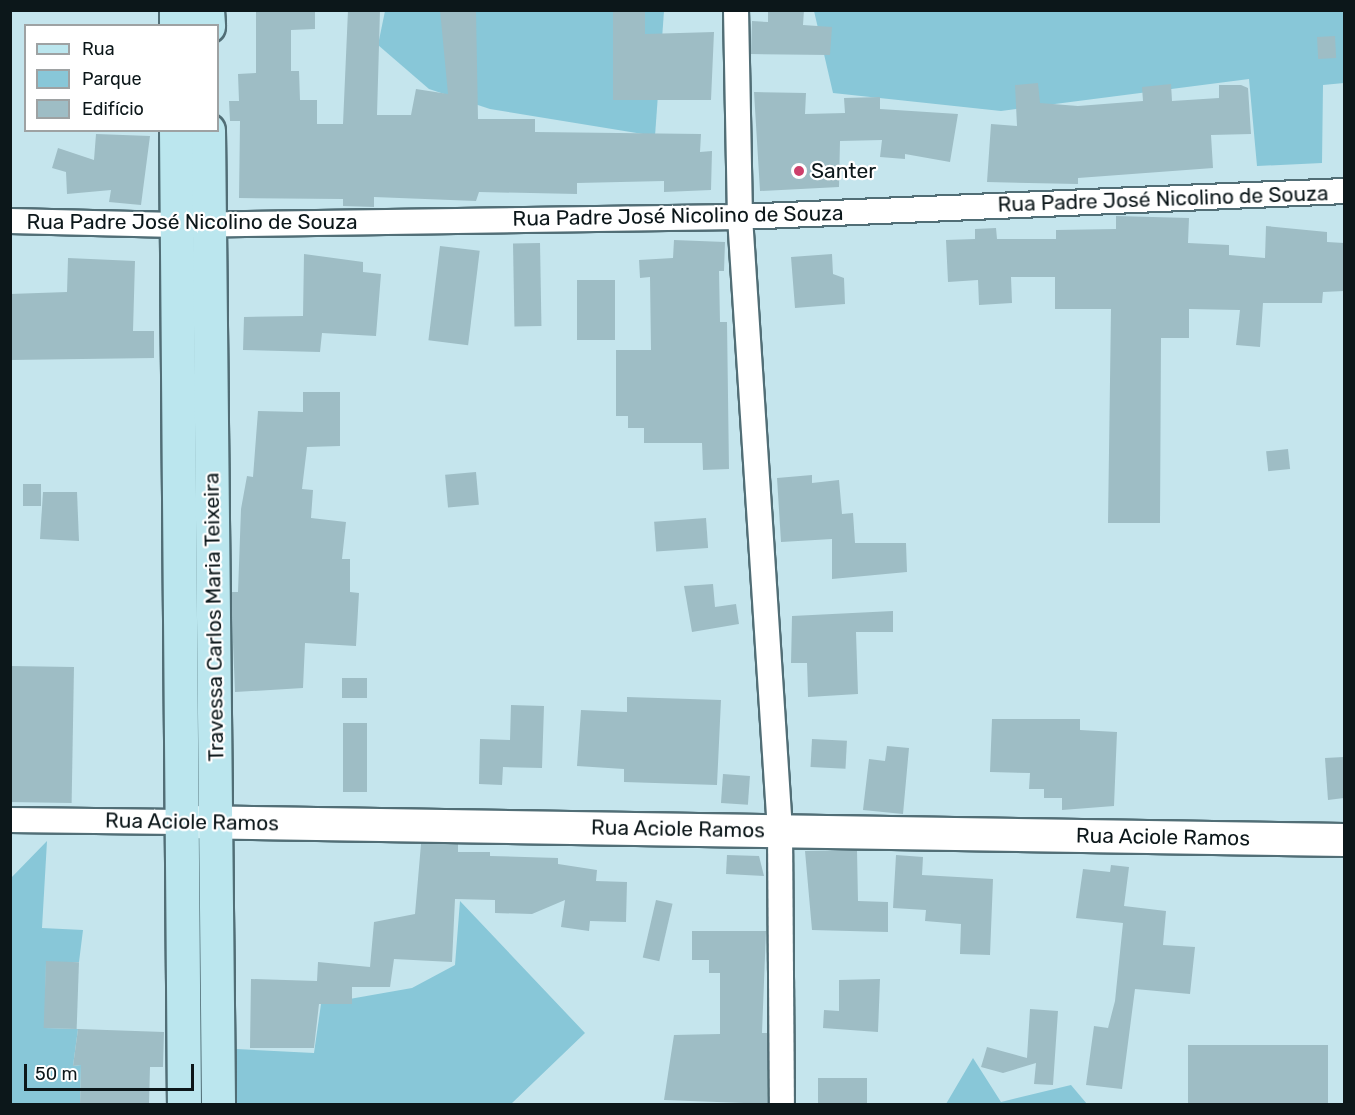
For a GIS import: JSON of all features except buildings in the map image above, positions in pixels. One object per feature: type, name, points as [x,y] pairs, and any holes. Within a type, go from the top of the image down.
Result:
[{"type":"main road","name":"Travessa Carlos Maria Teixeira","points":[[176,132],[184,1104]]},
{"type":"main road","name":"Travessa Carlos Maria Teixeira","points":[[208,132],[218,1104]]},
{"type":"street","points":[[736,10],[740,217],[780,831],[782,1104]]},
{"type":"street","name":"Rua Padre José Nicolino de Souza","points":[[10,222],[176,225],[740,217],[1344,191]]},
{"type":"street","name":"Rua Aciole Ramos","points":[[10,820],[1344,840]]},
{"type":"green space","points":[[385,11],[664,11],[655,136],[490,109],[429,89],[378,45]]},
{"type":"green space","points":[[814,11],[1344,11],[1344,83],[1323,85],[1322,163],[1257,166],[1249,79],[1001,111],[833,93]]},
{"type":"green space","points":[[47,841],[42,928],[83,930],[79,962],[46,962],[45,1028],[78,1029],[73,1066],[81,1065],[80,1104],[11,1104],[10,879]]},
{"type":"green space","points":[[460,901],[585,1033],[511,1104],[232,1104],[236,1049],[314,1053],[321,1004],[412,988],[455,965]]},
{"type":"green space","points":[[973,1058],[1001,1102],[1071,1085],[1087,1104],[946,1104]]},
{"type":"place","name":"Santer","points":[[799,171]]}]
